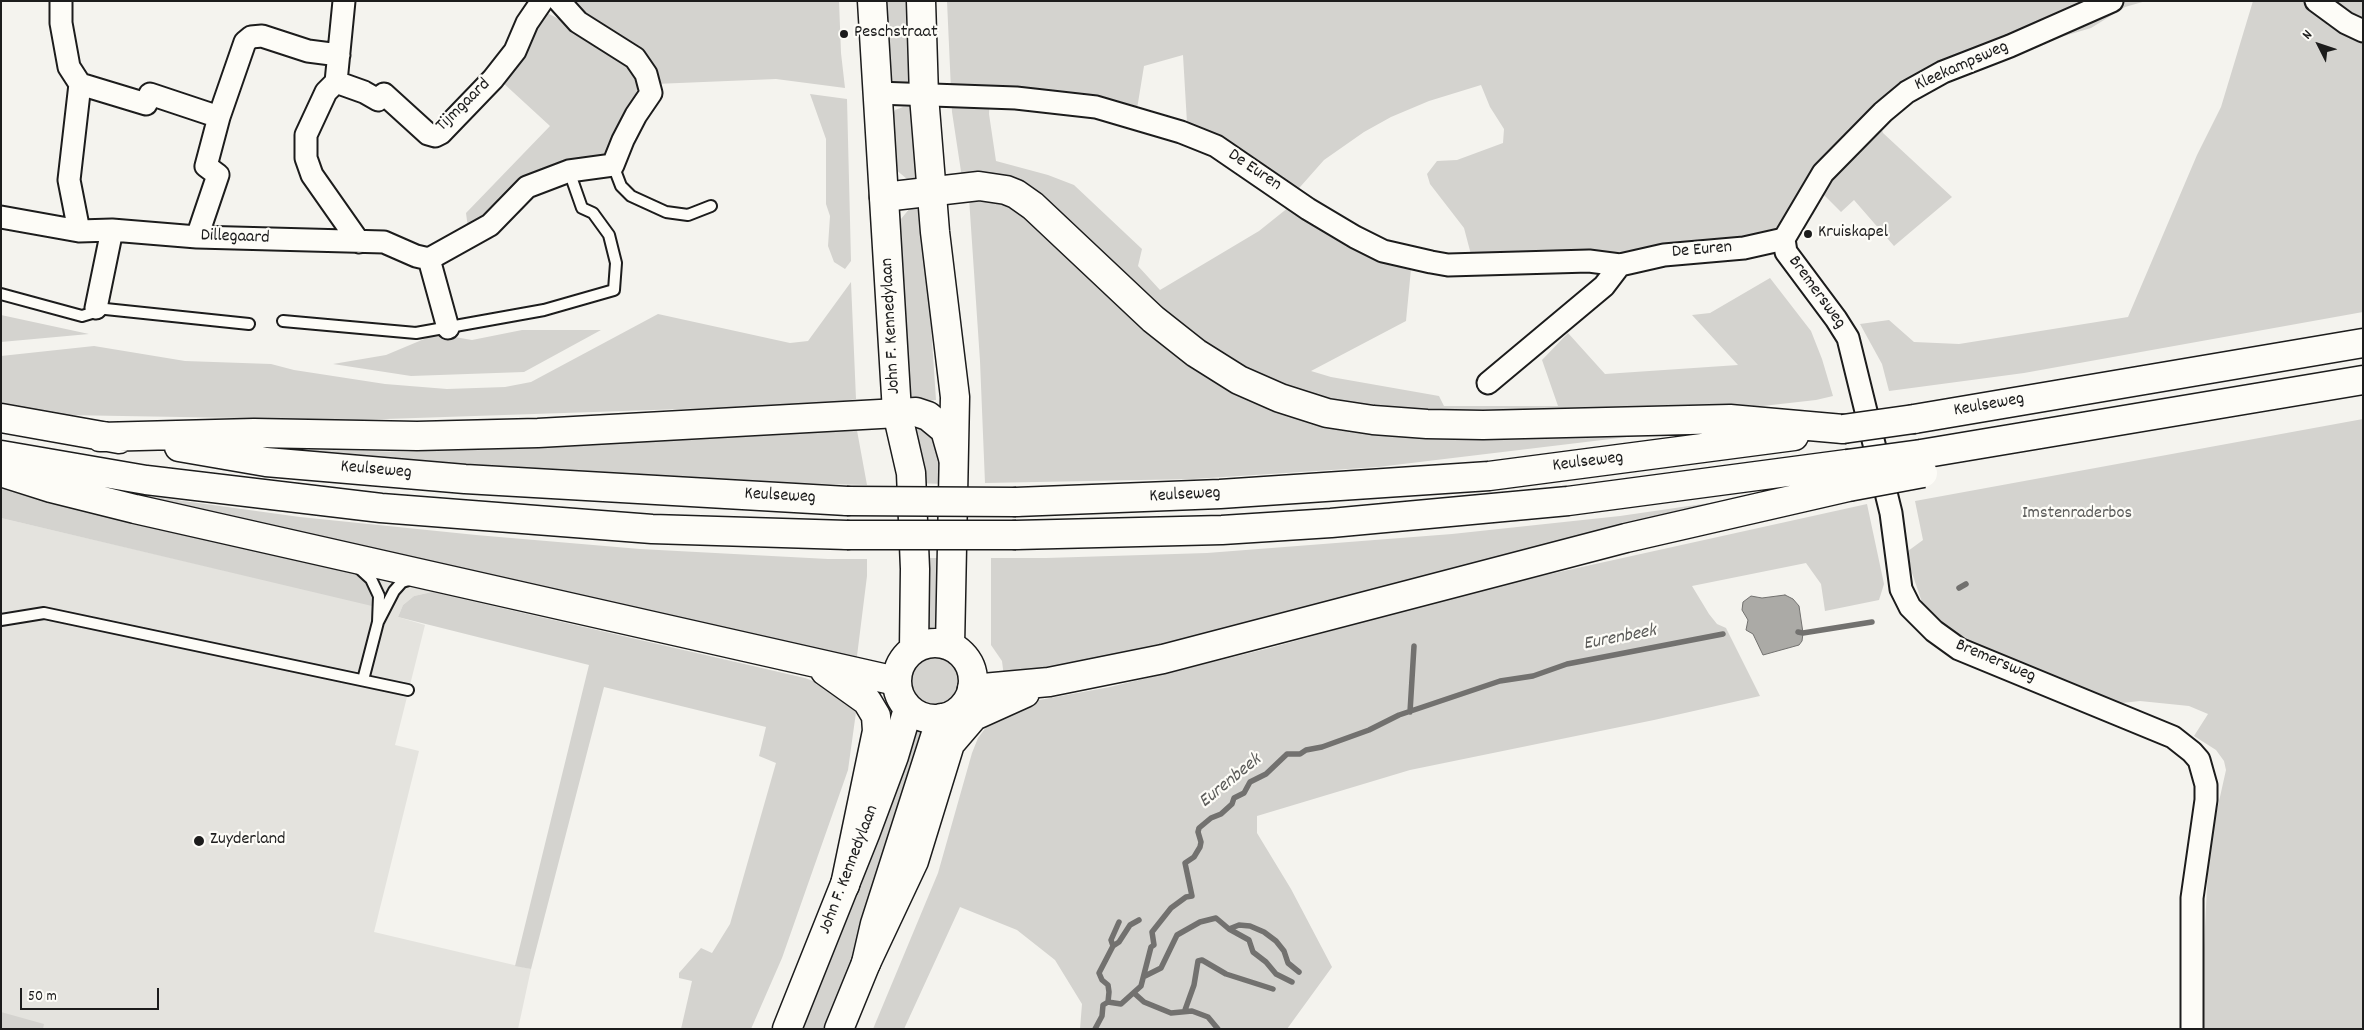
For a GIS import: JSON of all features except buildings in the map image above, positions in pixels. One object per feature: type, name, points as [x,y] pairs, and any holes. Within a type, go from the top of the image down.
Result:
[{"type":"main road","name":"John F. Kennedylaan","points":[[872,1],[897,412],[911,474],[915,569],[914,649]]},
{"type":"main road","points":[[921,1],[924,96],[932,191],[955,397],[950,646]]},
{"type":"main road","points":[[884,197],[980,186],[1006,190],[1016,194],[1033,206],[1172,336],[1215,366],[1280,398],[1327,413],[1373,420],[1473,425],[1730,419],[1843,429]]},
{"type":"main road","name":"Keulseweg","points":[[1,418],[100,437],[276,462],[465,478],[847,501],[1016,502],[1220,494],[1489,476],[1914,419],[2363,342]]},
{"type":"main road","name":"Keulseweg","points":[[1,455],[146,480],[390,509],[652,529],[847,535],[1016,535],[1222,530],[1331,523],[1848,476],[1922,463],[1972,446],[2363,380]]},
{"type":"main road","points":[[100,437],[254,433],[408,436],[538,433],[897,412],[922,414],[940,425],[949,440],[954,458]]},
{"type":"main road","points":[[1,472],[51,488],[135,509],[896,681]]},
{"type":"main road","points":[[972,689],[1049,682],[1163,659],[1626,538],[1848,476]]},
{"type":"main road","points":[[937,643],[950,646],[957,650],[969,664],[973,677],[972,689],[968,700],[960,709],[941,718],[924,718],[908,709],[900,698],[896,681],[902,661],[914,649],[926,644],[937,643]]},
{"type":"main road","points":[[811,661],[856,691],[867,701],[876,716],[876,747],[860,806],[845,884]]},
{"type":"main road","points":[[839,1029],[866,963],[914,861],[950,744],[974,716],[1049,682]]},
{"type":"main road","name":"John F. Kennedylaan","points":[[787,1029],[894,756],[908,709]]},
{"type":"main road","points":[[866,963],[875,924],[941,718]]},
{"type":"street","points":[[61,1],[61,23],[68,67],[80,84],[146,104],[150,94],[219,117]]},
{"type":"street","points":[[344,1],[336,82],[326,92],[306,135],[306,158],[312,175],[359,242]]},
{"type":"street","name":"Tijmgaard","points":[[336,82],[364,92],[378,100],[384,94],[428,134],[435,136],[498,72],[515,51],[528,23],[542,1]]},
{"type":"street","points":[[448,328],[429,259],[490,225],[527,187],[569,171],[613,165],[636,115],[651,93],[646,74],[635,58],[578,22],[559,1]]},
{"type":"street","name":"Kleekampsweg","points":[[1784,239],[1823,173],[1883,112],[1907,92],[1943,72],[2010,46],[2112,1]]},
{"type":"street","points":[[2316,1],[2346,23],[2363,31]]},
{"type":"street","points":[[196,237],[218,175],[206,166],[219,117],[245,42],[251,37],[262,36],[308,51],[339,55]]},
{"type":"street","points":[[79,231],[69,180],[80,84]]},
{"type":"street","name":"De Euren","points":[[878,93],[1016,98],[1096,107],[1181,132],[1216,146],[1308,209],[1383,251],[1411,259],[1448,265],[1589,261],[1620,265],[1664,255],[1744,248],[1784,239]]},
{"type":"street","name":"Dillegaard","points":[[1,217],[79,231],[112,230],[196,237],[384,242],[416,256],[429,259]]},
{"type":"street","points":[[96,308],[112,230]]},
{"type":"street","name":"Bremersweg","points":[[1784,239],[1786,252],[1848,338],[1891,513],[1901,589],[1910,607],[1934,631],[1959,649],[2173,737],[2199,760],[2206,785],[2206,800],[2192,898],[2192,1029]]},
{"type":"street","points":[[1488,383],[1604,286],[1620,265]]},
{"type":"lane","points":[[613,165],[621,186],[630,196],[666,212],[688,215],[711,206]]},
{"type":"lane","points":[[283,320],[416,332],[544,310],[614,290],[616,264],[609,235],[593,213],[582,208],[569,171]]},
{"type":"lane","points":[[1,294],[82,316],[92,313],[96,308],[249,324]]},
{"type":"lane","points":[[347,557],[371,579],[379,596],[378,622]]},
{"type":"lane","points":[[363,680],[378,622],[388,601],[402,582],[426,576]]},
{"type":"lane","points":[[1,620],[44,613],[408,690]]},
{"type":"shaded area","name":"Zuyderland","points":[[1,518],[372,605],[362,578],[354,574],[432,592],[414,596],[403,605],[398,617],[425,625],[395,745],[419,751],[374,932],[531,969],[518,1029],[1,1029]]},
{"type":"shaded area","points":[[1785,595],[1793,599],[1799,606],[1803,633],[1802,641],[1799,645],[1763,655],[1753,634],[1746,630],[1748,620],[1742,610],[1743,602],[1751,596],[1762,598]]},
{"type":"green space","points":[[557,1],[839,1],[841,53],[845,88],[776,79],[655,84]]},
{"type":"green space","points":[[885,1],[910,1],[912,76],[908,85],[893,87],[885,27]]},
{"type":"green space","points":[[947,1],[2146,1],[2125,7],[2091,28],[2024,48],[1943,79],[1880,124],[1883,133],[1952,197],[1894,246],[1854,200],[1841,212],[1824,195],[1813,215],[1796,207],[1781,230],[1689,250],[1474,266],[1464,228],[1430,184],[1427,174],[1437,161],[1457,160],[1503,143],[1504,129],[1490,107],[1481,85],[1429,101],[1391,117],[1364,132],[1324,160],[1293,195],[1187,123],[1183,55],[1144,66],[1137,109],[990,93],[989,114],[996,161],[1048,175],[1074,185],[1142,249],[1138,266],[1160,290],[1259,231],[1289,207],[1369,254],[1411,269],[1406,321],[1311,371],[1331,377],[1439,396],[1444,406],[1558,406],[1542,360],[1568,333],[1605,374],[1738,365],[1692,315],[1710,313],[1770,278],[1811,331],[1833,396],[1816,400],[1727,410],[1441,415],[1337,404],[1284,388],[1220,357],[1189,338],[1041,204],[962,178],[952,112]]},
{"type":"green space","points":[[2253,1],[2363,1],[2363,312],[2024,373],[1889,391],[1882,364],[1860,324],[1889,320],[1914,342],[1959,344],[2128,317],[2197,155],[2221,107]]},
{"type":"green space","points":[[545,12],[559,19],[628,65],[635,74],[638,87],[634,100],[602,159],[494,210],[468,228],[466,213],[550,126],[501,81]]},
{"type":"green space","points":[[810,94],[847,99],[851,261],[845,269],[834,262],[828,246],[830,216],[826,204],[826,139]]},
{"type":"green space","points":[[911,107],[914,113],[920,171],[915,178],[907,179],[895,169],[891,118],[895,110]]},
{"type":"green space","points":[[969,198],[1008,204],[1028,217],[1086,272],[1114,302],[1148,332],[1288,409],[1702,428],[1378,467],[1193,479],[985,483],[980,361]]},
{"type":"green space","points":[[910,208],[917,208],[924,222],[936,400],[905,403],[899,226],[901,219]]},
{"type":"green space","points":[[851,282],[856,399],[831,404],[356,420],[64,415],[1,408],[1,356],[94,346],[185,361],[271,364],[294,370],[385,384],[447,389],[505,387],[531,382],[658,314],[790,343],[808,341]]},
{"type":"green space","points":[[1,315],[89,334],[1,342]]},
{"type":"green space","points":[[522,330],[601,330],[524,372],[411,376],[333,364],[386,355],[429,337],[449,336],[472,340]]},
{"type":"green space","points":[[906,419],[939,438],[943,484],[917,483]]},
{"type":"green space","name":"Imstenraderbos","points":[[2363,419],[2363,1029],[2200,1029],[2209,846],[2226,770],[2224,761],[2216,750],[2194,736],[2208,714],[2189,706],[2140,701],[2113,704],[1970,648],[1926,614],[1911,570],[1908,551],[1923,540],[1915,501]]},
{"type":"green space","points":[[856,425],[867,485],[639,479],[457,469],[241,448],[408,452]]},
{"type":"green space","points":[[67,485],[300,517],[476,535],[640,549],[828,559],[867,559],[867,576],[856,664]]},
{"type":"green space","points":[[1,488],[354,574],[362,578],[371,589],[372,606],[1,518]]},
{"type":"green space","points":[[1737,499],[1315,617],[1004,677],[1002,661],[991,645],[991,558],[1207,553],[1452,534],[1620,516]]},
{"type":"green space","points":[[1867,504],[1884,584],[1879,600],[1825,611],[1821,584],[1806,563],[1692,586],[1717,624],[1726,628],[1760,696],[1654,720],[1410,770],[1257,816],[1257,833],[1291,889],[1332,967],[1287,1029],[1080,1029],[1082,1004],[1055,960],[1017,930],[960,907],[904,1029],[873,1029],[938,873],[972,753],[978,738],[995,715],[1023,703],[1110,687],[1270,648],[1514,582]]},
{"type":"green space","points":[[921,558],[945,558],[942,637],[930,636],[920,638]]},
{"type":"green space","points":[[432,592],[805,678],[846,693],[857,705],[848,770],[782,958],[751,1029],[681,1029],[692,981],[679,978],[679,973],[701,948],[712,953],[730,924],[776,763],[759,756],[766,727],[604,687],[531,969],[515,966],[589,665],[398,617],[403,605],[414,596]]},
{"type":"green space","points":[[928,653],[940,653],[954,661],[962,675],[960,692],[954,701],[940,709],[928,709],[918,704],[911,697],[906,687],[906,675],[911,665],[918,658]]},
{"type":"green space","points":[[912,721],[930,725],[879,897],[827,1029],[797,1029]]},
{"type":"green space","points":[[1,1012],[44,1024],[43,1029],[1,1029]]},
{"type":"waterway","name":"Eurenbeek","points":[[1959,588],[1966,584]]},
{"type":"waterway","name":"Eurenbeek","points":[[1798,632],[1803,633],[1872,622]]},
{"type":"waterway","name":"Eurenbeek","points":[[1095,1029],[1102,1016],[1103,1005],[1108,1002],[1121,1004],[1141,986],[1151,947],[1154,945],[1152,932],[1171,908],[1186,897],[1192,896],[1185,863],[1194,857],[1200,847],[1199,828],[1211,818],[1221,814],[1232,804],[1234,798],[1244,793],[1250,782],[1266,774],[1287,754],[1300,754],[1306,750],[1322,747],[1369,730],[1399,715],[1500,681],[1533,676],[1567,664],[1723,634]]},
{"type":"waterway","name":"Eurenbeek","points":[[1410,712],[1414,646]]},
{"type":"waterway","points":[[1145,976],[1161,968],[1177,935],[1200,922],[1216,918],[1229,929],[1249,940],[1253,952],[1266,962],[1276,974],[1292,982]]},
{"type":"waterway","points":[[1113,946],[1119,942],[1130,925],[1139,920]]},
{"type":"waterway","points":[[1108,1002],[1108,985],[1102,980],[1099,973],[1113,946],[1111,940],[1119,922]]},
{"type":"waterway","points":[[1229,929],[1239,925],[1250,926],[1264,932],[1276,941],[1284,951],[1288,963],[1299,972]]},
{"type":"waterway","points":[[1185,1010],[1194,985],[1198,961],[1202,960],[1226,974],[1273,989]]},
{"type":"waterway","points":[[1134,993],[1144,1002],[1171,1013],[1192,1011],[1208,1017],[1218,1029]]},
{"type":"place","name":"Peschstraat","points":[[844,34]]},
{"type":"place","name":"Kruiskapel","points":[[1808,234]]},
{"type":"place","name":"Zuyderland","points":[[199,841]]}]
